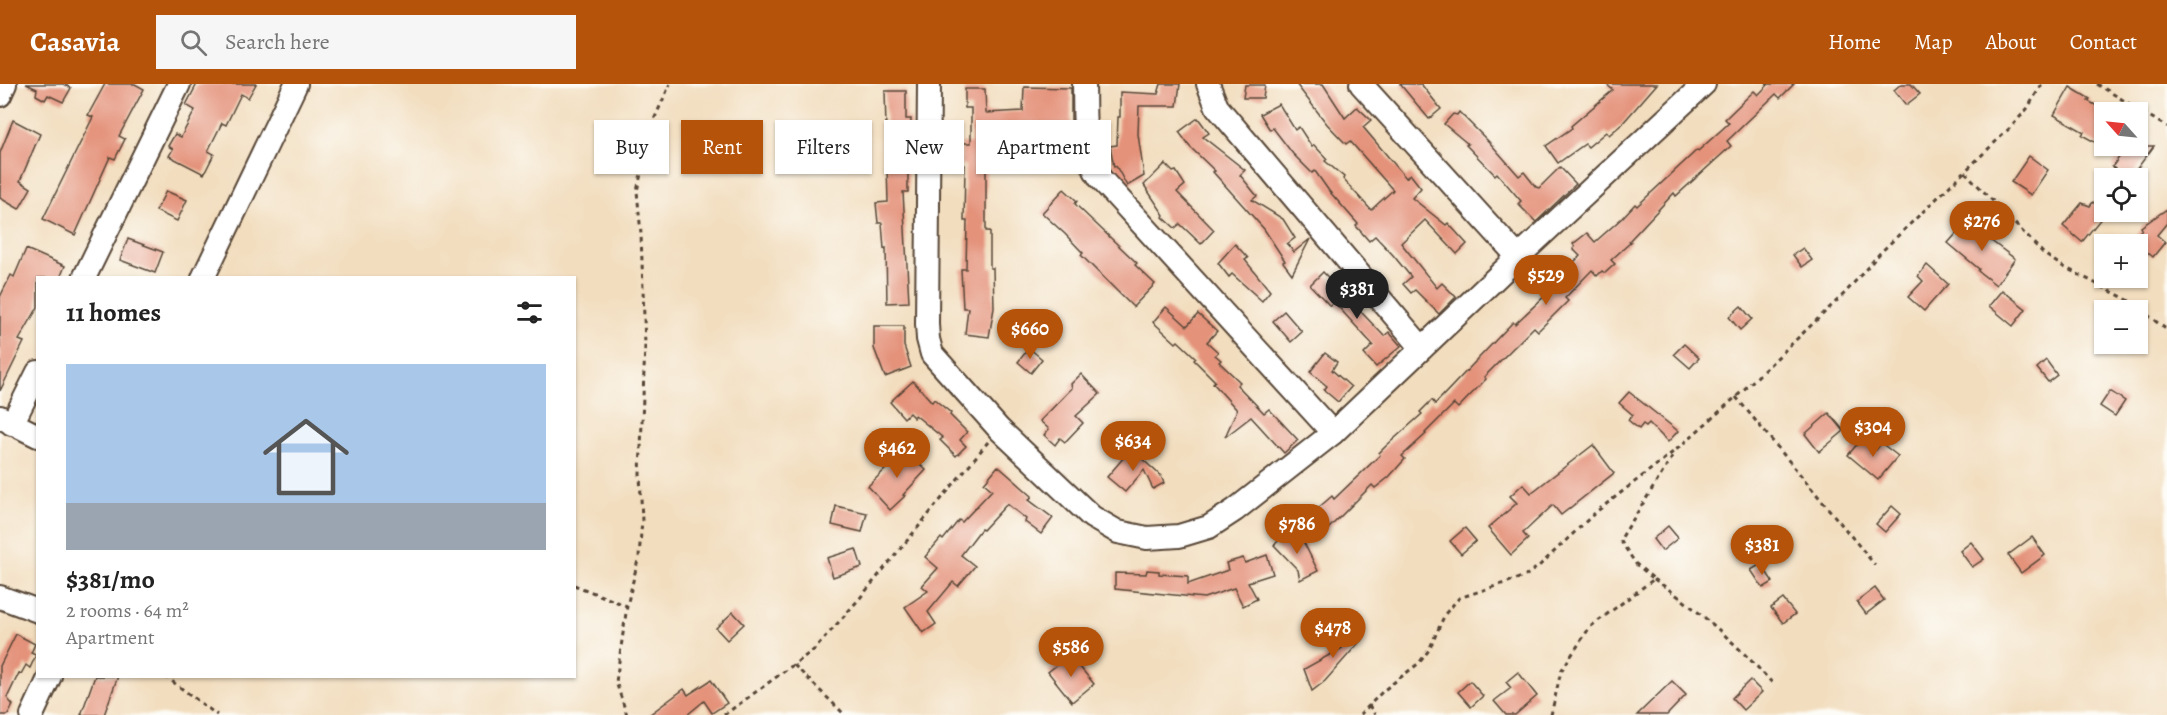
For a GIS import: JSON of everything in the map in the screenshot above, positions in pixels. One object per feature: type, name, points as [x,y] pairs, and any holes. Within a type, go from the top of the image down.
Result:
[{"type":"street","points":[[0,95],[5,84]]},
{"type":"street","points":[[85,276],[179,84]]},
{"type":"street","points":[[204,276],[297,84]]},
{"type":"street","points":[[929,84],[928,339],[932,354],[999,429],[1092,517],[1118,532],[1147,538],[1179,536],[1209,526],[1235,510],[1333,433],[1704,84]]},
{"type":"street","points":[[1084,84],[1087,151],[1092,167],[1333,433]]},
{"type":"street","points":[[1209,84],[1217,107],[1422,348]]},
{"type":"street","points":[[1361,84],[1518,257]]},
{"type":"street","points":[[36,375],[6,420],[36,435]]},
{"type":"street","points":[[0,597],[36,610]]},
{"type":"street","points":[[32,715],[49,678]]},
{"type":"path","points":[[627,715],[616,682],[627,606],[639,556],[642,521],[640,474],[645,345],[637,191],[652,122],[670,84]]},
{"type":"path","points":[[1360,715],[1383,691],[1419,663],[1429,650],[1445,614],[1459,598],[1524,576],[1539,566],[1596,512],[1677,449],[1736,397],[1845,293],[1880,253],[2012,126],[2027,109],[2042,84]]},
{"type":"path","points":[[2097,84],[2167,127]]},
{"type":"path","points":[[1965,172],[2044,254],[2062,267],[2128,300],[2167,330]]},
{"type":"path","points":[[1736,397],[1875,565]]},
{"type":"path","points":[[724,715],[815,649],[999,429]]},
{"type":"path","points":[[1677,449],[1620,540],[1636,564],[1681,598],[1758,668],[1774,686]]},
{"type":"path","points":[[1551,715],[1561,671],[1590,627],[1654,579]]},
{"type":"path","points":[[576,586],[627,606]]},
{"type":"path","points":[[794,665],[845,715]]},
{"type":"path","points":[[168,678],[217,715]]},
{"type":"path","points":[[1369,705],[1375,715]]},
{"type":"building","points":[[26,84],[64,84],[71,88],[63,102],[48,95],[45,100],[36,95],[37,89]]},
{"type":"building","points":[[105,84],[135,84],[144,89],[119,136],[125,139],[115,159],[110,157],[75,235],[43,219],[93,117],[88,115]]},
{"type":"building","points":[[197,84],[256,84],[248,98],[241,94],[226,125],[222,123],[208,151],[214,154],[204,174],[169,156],[173,149],[168,146],[175,134],[181,137],[195,110],[186,105]]},
{"type":"building","points":[[1161,84],[1180,84],[1177,106],[1139,106],[1138,134],[1144,176],[1127,186],[1116,166],[1114,167],[1111,151],[1111,146],[1117,145],[1120,92],[1158,94]]},
{"type":"building","points":[[1296,84],[1323,84],[1345,118],[1357,107],[1371,120],[1363,127],[1406,178],[1410,174],[1421,188],[1412,198],[1446,225],[1448,223],[1467,244],[1457,254],[1425,220],[1401,243],[1437,288],[1442,283],[1456,297],[1439,314],[1415,290],[1411,293],[1403,284],[1411,277],[1393,255],[1375,236],[1369,241],[1315,171],[1312,173],[1293,154],[1273,128],[1270,130],[1260,114],[1279,104],[1295,130],[1299,127],[1312,147],[1314,145],[1327,159],[1325,161],[1344,177],[1343,179],[1371,210],[1393,190],[1350,141],[1346,144],[1327,124]]},
{"type":"building","points":[[1400,84],[1421,84],[1441,109],[1429,119]]},
{"type":"building","points":[[1606,84],[1657,84],[1622,124],[1609,135],[1606,132],[1588,147],[1585,144],[1558,163],[1546,146],[1572,128],[1571,126],[1613,90]]},
{"type":"building","points":[[1766,84],[1794,84],[1780,98],[1776,94],[1727,141],[1731,146],[1676,196],[1674,193],[1629,241],[1631,242],[1611,260],[1615,264],[1605,273],[1602,271],[1597,276],[1592,270],[1565,298],[1568,301],[1538,331],[1534,327],[1484,377],[1486,379],[1458,408],[1454,404],[1402,456],[1405,459],[1389,477],[1375,488],[1372,485],[1320,537],[1309,527],[1322,514],[1317,509],[1332,496],[1334,499],[1380,455],[1379,453],[1386,446],[1422,414],[1420,412],[1432,400],[1435,404],[1513,322],[1515,324],[1566,276],[1563,273],[1580,256],[1573,249],[1575,247],[1573,244],[1587,233],[1595,242],[1635,204],[1637,206],[1729,123],[1725,119],[1754,91],[1758,95],[1768,85]]},
{"type":"building","points":[[1901,84],[1911,84],[1920,94],[1906,105],[1894,90]]},
{"type":"building","points":[[1245,85],[1265,85],[1263,98],[1243,98]]},
{"type":"building","points":[[1024,87],[1071,88],[1071,120],[976,120],[976,174],[986,174],[986,231],[990,231],[990,268],[993,268],[994,308],[989,337],[965,334],[968,308],[963,308],[961,269],[966,269],[964,143],[971,143],[971,108],[965,108],[965,89],[985,89],[986,113],[1023,111]]},
{"type":"building","points":[[2070,87],[2090,99],[2088,101],[2094,104],[2094,142],[2082,135],[2084,132],[2054,115]]},
{"type":"building","points":[[885,91],[906,91],[906,119],[911,120],[886,120]]},
{"type":"building","points":[[1459,112],[1519,176],[1524,172],[1536,187],[1539,188],[1560,167],[1576,184],[1536,222],[1518,204],[1521,201],[1497,173],[1495,175],[1466,145],[1468,144],[1444,124],[1453,114],[1457,115]]},
{"type":"building","points":[[1198,118],[1209,133],[1203,137],[1245,170],[1240,175],[1257,196],[1252,200],[1283,219],[1295,238],[1287,244],[1294,252],[1310,239],[1292,274],[1264,229],[1179,132]]},
{"type":"building","points":[[13,120],[40,134],[20,181],[31,188],[19,209],[0,198],[0,153]]},
{"type":"building","points":[[2148,146],[2154,146],[2148,154]]},
{"type":"building","points":[[2029,156],[2048,170],[2031,195],[2011,182]]},
{"type":"building","points":[[2120,156],[2146,156],[2138,168],[2112,167]]},
{"type":"building","points":[[1165,164],[1173,172],[1176,171],[1185,185],[1177,192],[1214,230],[1201,244],[1180,224],[1175,228],[1163,217],[1164,215],[1144,185]]},
{"type":"building","points":[[887,174],[908,174],[908,192],[903,192],[909,302],[887,303],[886,248],[884,249],[882,223],[878,223],[876,203],[888,202]]},
{"type":"building","points":[[1064,189],[1077,201],[1075,204],[1137,263],[1135,265],[1155,284],[1133,307],[1081,255],[1083,253],[1065,234],[1042,213]]},
{"type":"building","points":[[166,191],[187,200],[177,221],[156,211]]},
{"type":"building","points":[[2082,203],[2090,206],[2094,203],[2094,222],[2098,222],[2082,242],[2063,226]]},
{"type":"building","points":[[2167,209],[2167,223],[2157,235],[2165,242],[2153,257],[2148,253],[2148,234],[2138,234],[2141,227]]},
{"type":"building","points":[[1973,221],[1988,235],[1986,237],[2015,259],[1996,285],[1948,243],[1964,225],[1967,228]]},
{"type":"building","points":[[128,239],[163,252],[155,273],[120,260]]},
{"type":"building","points":[[1235,244],[1248,258],[1245,260],[1270,291],[1262,301],[1232,274],[1229,277],[1218,263]]},
{"type":"building","points":[[1803,248],[1812,260],[1802,267],[1793,255]]},
{"type":"building","points":[[26,249],[65,266],[61,276],[36,276],[36,310],[19,340],[24,342],[0,391],[0,297],[11,275],[14,277]]},
{"type":"building","points":[[1927,265],[1948,284],[1924,311],[1908,297],[1923,281],[1918,276]]},
{"type":"building","points":[[1323,272],[1384,336],[1389,332],[1401,346],[1376,367],[1364,354],[1373,345],[1334,302],[1330,306],[1310,285]]},
{"type":"building","points":[[2002,290],[2026,309],[2013,326],[1989,306]]},
{"type":"building","points":[[1741,306],[1752,319],[1740,330],[1729,317]]},
{"type":"building","points":[[1166,307],[1187,326],[1198,314],[1217,331],[1207,342],[1218,352],[1215,355],[1221,360],[1219,362],[1240,382],[1237,385],[1264,413],[1269,409],[1298,440],[1284,453],[1251,417],[1225,437],[1237,410],[1213,383],[1215,381],[1194,360],[1196,358],[1153,322]]},
{"type":"building","points":[[1284,311],[1302,332],[1291,342],[1273,321]]},
{"type":"building","points":[[874,326],[904,326],[904,346],[911,367],[885,377],[874,348]]},
{"type":"building","points":[[1684,344],[1699,358],[1690,368],[1674,354]]},
{"type":"building","points":[[1029,348],[1042,359],[1031,373],[1018,362]]},
{"type":"building","points":[[1325,353],[1337,362],[1332,370],[1351,387],[1338,402],[1324,390],[1327,386],[1310,372]]},
{"type":"building","points":[[2046,360],[2057,375],[2048,382],[2037,368]]},
{"type":"building","points":[[1081,374],[1100,394],[1076,416],[1083,423],[1065,442],[1060,438],[1055,445],[1044,435],[1049,429],[1040,421],[1072,388],[1071,384]]},
{"type":"building","points":[[913,381],[932,402],[934,399],[951,413],[950,415],[967,432],[960,440],[966,446],[956,456],[940,440],[943,438],[915,415],[914,418],[909,413],[904,418],[890,402]]},
{"type":"building","points":[[2110,391],[2125,401],[2115,416],[2100,406]]},
{"type":"building","points":[[1629,392],[1678,431],[1668,442],[1649,423],[1646,426],[1643,424],[1639,429],[1628,420],[1633,415],[1619,403]]},
{"type":"building","points":[[1829,413],[1844,431],[1819,452],[1805,434]]},
{"type":"building","points":[[1860,441],[1864,441],[1876,450],[1881,443],[1898,456],[1878,480],[1848,455]]},
{"type":"building","points":[[1593,445],[1614,473],[1561,515],[1553,505],[1523,533],[1528,539],[1511,555],[1488,528],[1517,503],[1510,496],[1523,484],[1531,493]]},
{"type":"building","points":[[903,449],[926,470],[890,510],[868,486]]},
{"type":"building","points":[[1131,449],[1161,476],[1164,483],[1153,489],[1144,470],[1125,492],[1107,477]]},
{"type":"building","points":[[998,466],[1032,496],[1029,500],[1053,518],[1041,534],[1007,504],[983,530],[981,529],[961,555],[975,566],[958,586],[953,582],[928,612],[936,624],[923,633],[905,607],[928,591],[922,586],[938,568],[925,557],[959,520],[962,522],[992,490],[984,483]]},
{"type":"building","points":[[836,506],[867,513],[862,532],[832,525]]},
{"type":"building","points":[[1892,506],[1901,514],[1885,532],[1876,524]]},
{"type":"building","points":[[1668,526],[1678,538],[1662,551],[1653,539]]},
{"type":"building","points":[[1465,528],[1476,541],[1461,554],[1450,541]]},
{"type":"building","points":[[1289,531],[1296,539],[1300,535],[1318,571],[1300,580],[1298,570],[1274,545]]},
{"type":"building","points":[[2032,537],[2045,555],[2021,573],[2008,555]]},
{"type":"building","points":[[1971,542],[1984,559],[1972,567],[1960,551]]},
{"type":"building","points":[[856,549],[862,567],[833,577],[827,558]]},
{"type":"building","points":[[1267,555],[1273,574],[1248,582],[1257,599],[1243,606],[1234,588],[1204,598],[1115,589],[1115,573],[1146,574],[1147,570],[1159,571],[1159,574],[1188,576],[1188,584],[1228,570],[1226,563],[1243,558],[1245,563]]},
{"type":"building","points":[[1761,564],[1773,582],[1763,588],[1751,570]]},
{"type":"building","points":[[1875,588],[1884,600],[1866,614],[1857,602]]},
{"type":"building","points":[[1783,599],[1795,614],[1783,623],[1771,608]]},
{"type":"building","points":[[733,612],[744,624],[727,640],[716,628]]},
{"type":"building","points":[[1353,627],[1359,634],[1359,638],[1363,635],[1364,637],[1325,681],[1312,691],[1304,669],[1342,648],[1334,641]]},
{"type":"building","points":[[16,634],[35,644],[31,653],[36,655],[30,668],[26,665],[21,674],[19,673],[7,698],[13,705],[8,715],[0,715],[0,666]]},
{"type":"building","points":[[1070,655],[1094,684],[1072,702],[1048,672]]},
{"type":"building","points":[[1518,672],[1537,696],[1515,715],[1506,715],[1494,701],[1511,688],[1506,682]]},
{"type":"building","points":[[94,678],[117,678],[104,715],[81,715]]},
{"type":"building","points":[[711,680],[727,703],[712,713],[704,701],[687,715],[649,715],[684,689],[688,695]]},
{"type":"building","points":[[1750,680],[1762,692],[1743,710],[1732,698]]},
{"type":"building","points":[[1470,681],[1483,696],[1471,707],[1458,692]]},
{"type":"building","points":[[1672,681],[1686,695],[1667,715],[1637,715]]}]
